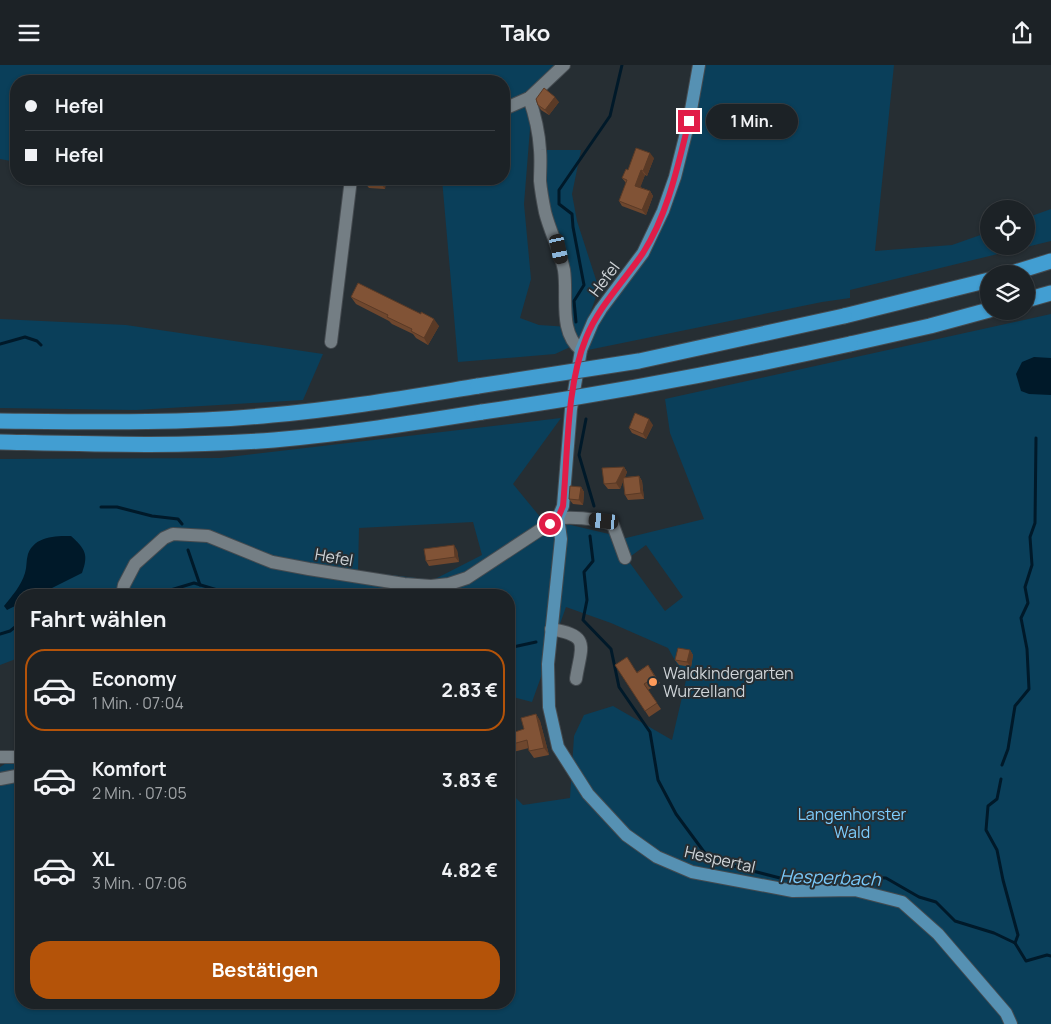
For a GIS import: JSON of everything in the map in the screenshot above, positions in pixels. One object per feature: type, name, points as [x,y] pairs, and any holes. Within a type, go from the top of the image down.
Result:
[{"type":"highway","points":[[1035,266],[1051,261]]},
{"type":"highway","points":[[0,421],[99,422],[271,415],[387,401],[639,361],[844,316],[980,281]]},
{"type":"highway","points":[[1035,297],[1051,293]]},
{"type":"highway","points":[[0,442],[202,443],[273,440],[332,434],[564,400],[752,366],[930,326],[980,312]]},
{"type":"main road","name":"Hefel","points":[[558,518],[563,506],[571,409],[581,350],[601,309],[647,246],[663,211],[675,177],[687,131],[699,65]]},
{"type":"main road","name":"Hespertal","points":[[558,518],[561,539],[548,664],[549,707],[558,747],[588,794],[626,835],[657,857],[692,872],[794,891],[855,890],[902,902],[938,934],[1006,1013],[1011,1024]]},
{"type":"street","points":[[510,106],[529,98],[564,65]]},
{"type":"street","points":[[529,98],[537,122],[540,151],[540,182],[546,213],[559,249],[564,272],[564,296],[568,331],[574,345],[581,350]]},
{"type":"street","points":[[331,342],[350,185]]},
{"type":"street","points":[[558,518],[604,521],[613,525],[625,559]]},
{"type":"street","name":"Hefel","points":[[123,589],[135,564],[164,538],[173,534],[208,536],[272,561],[309,569],[404,584],[431,586],[449,584],[467,578],[558,518]]},
{"type":"street","points":[[552,629],[565,631],[577,636],[580,642],[582,650],[576,679]]},
{"type":"street","points":[[0,757],[15,757]]},
{"type":"street","points":[[0,779],[15,776]]},
{"type":"green space","points":[[0,65],[559,65],[523,98],[531,116],[524,204],[531,279],[520,318],[539,325],[569,327],[548,214],[541,150],[581,150],[572,194],[577,221],[599,289],[579,343],[555,354],[458,362],[443,185],[510,185],[510,75],[10,75],[10,161],[0,159]]},
{"type":"green space","points":[[699,65],[894,65],[875,251],[952,245],[980,235],[980,255],[994,255],[850,290],[850,298],[822,302],[588,350],[587,336],[663,211]]},
{"type":"green space","points":[[1051,209],[1051,241],[1035,245],[1035,215]]},
{"type":"green space","name":"Langenhorster Wald","points":[[1051,314],[1051,1024],[0,1024],[0,767],[15,758],[15,1009],[515,1009],[515,797],[523,805],[570,798],[574,736],[584,715],[613,706],[672,740],[686,680],[668,648],[611,623],[566,607],[532,702],[515,698],[515,589],[15,589],[15,659],[0,665],[0,459],[220,458],[561,418],[513,484],[541,518],[626,538],[704,519],[670,433],[665,399],[1024,320],[1035,320],[1035,318]],"holes":[[[473,522],[482,555],[433,580],[358,571],[359,528]],[[646,545],[683,597],[665,611],[627,559]]]},
{"type":"green space","points":[[0,319],[126,325],[323,354],[303,400],[136,410],[0,408]]},
{"type":"shaded area","points":[[1034,357],[1051,358],[1051,395],[1029,394],[1021,391],[1016,374],[1022,362]]},
{"type":"shaded area","points":[[59,536],[71,536],[82,548],[85,561],[82,573],[50,589],[17,589],[26,571],[27,556],[31,548],[40,540]]},
{"type":"shaded area","points":[[15,592],[15,606],[7,610],[4,606]]},
{"type":"building","points":[[544,88],[555,97],[545,110],[538,105],[536,99]]},
{"type":"building","points":[[636,148],[650,153],[635,186],[650,191],[642,210],[619,201],[627,180],[622,178],[626,169],[628,170]]},
{"type":"building","points":[[358,283],[434,319],[424,338],[411,331],[412,329],[387,317],[388,315],[351,297]]},
{"type":"building","points":[[635,413],[649,419],[643,434],[629,428]]},
{"type":"building","points":[[624,467],[616,483],[604,484],[602,468]]},
{"type":"building","points":[[639,476],[641,493],[625,495],[623,478]]},
{"type":"building","points":[[570,486],[581,487],[579,500],[569,499]]},
{"type":"building","points":[[454,545],[455,557],[426,561],[424,549]]},
{"type":"building","points":[[678,648],[690,650],[687,662],[675,660]]},
{"type":"building","points":[[627,657],[637,673],[648,665],[655,677],[644,684],[657,703],[645,711],[615,665]]},
{"type":"building","points":[[536,714],[544,748],[529,751],[527,740],[515,743],[515,732],[524,729],[521,718]]},
{"type":"waterway","name":"Hesperbach","points":[[576,322],[574,301],[584,285],[572,214],[559,204],[559,190],[610,116],[622,65]]},
{"type":"waterway","points":[[0,344],[25,337],[37,341],[41,345]]},
{"type":"waterway","name":"Hesperbach","points":[[586,419],[579,455],[594,506]]},
{"type":"waterway","points":[[1002,765],[1008,749],[1015,706],[1029,689],[1027,649],[1021,618],[1028,603],[1025,587],[1032,565],[1030,537],[1035,523],[1036,438]]},
{"type":"waterway","points":[[101,507],[117,507],[152,516],[178,519],[182,524]]},
{"type":"waterway","name":"Hesperbach","points":[[590,536],[593,561],[584,572],[587,600],[583,620],[611,649],[619,687],[650,732],[658,780],[676,814],[710,860],[780,878],[826,876],[886,878],[919,897],[936,902],[955,921],[994,933],[1015,943],[1026,961],[1047,955],[1051,956]]},
{"type":"waterway","points":[[188,550],[200,585]]},
{"type":"waterway","points":[[174,589],[194,583],[214,589]]},
{"type":"waterway","points":[[0,634],[15,627]]},
{"type":"waterway","points":[[515,647],[536,642]]},
{"type":"waterway","points":[[1001,779],[997,799],[988,806],[986,830],[997,850],[1018,935],[1015,943]]},
{"type":"place","name":"Waldkindergarten Wurzelland","points":[[653,682]]},
{"type":"route","points":[[550,524],[562,512],[571,409],[581,350],[601,309],[643,253],[651,239],[675,177],[689,121]]}]
